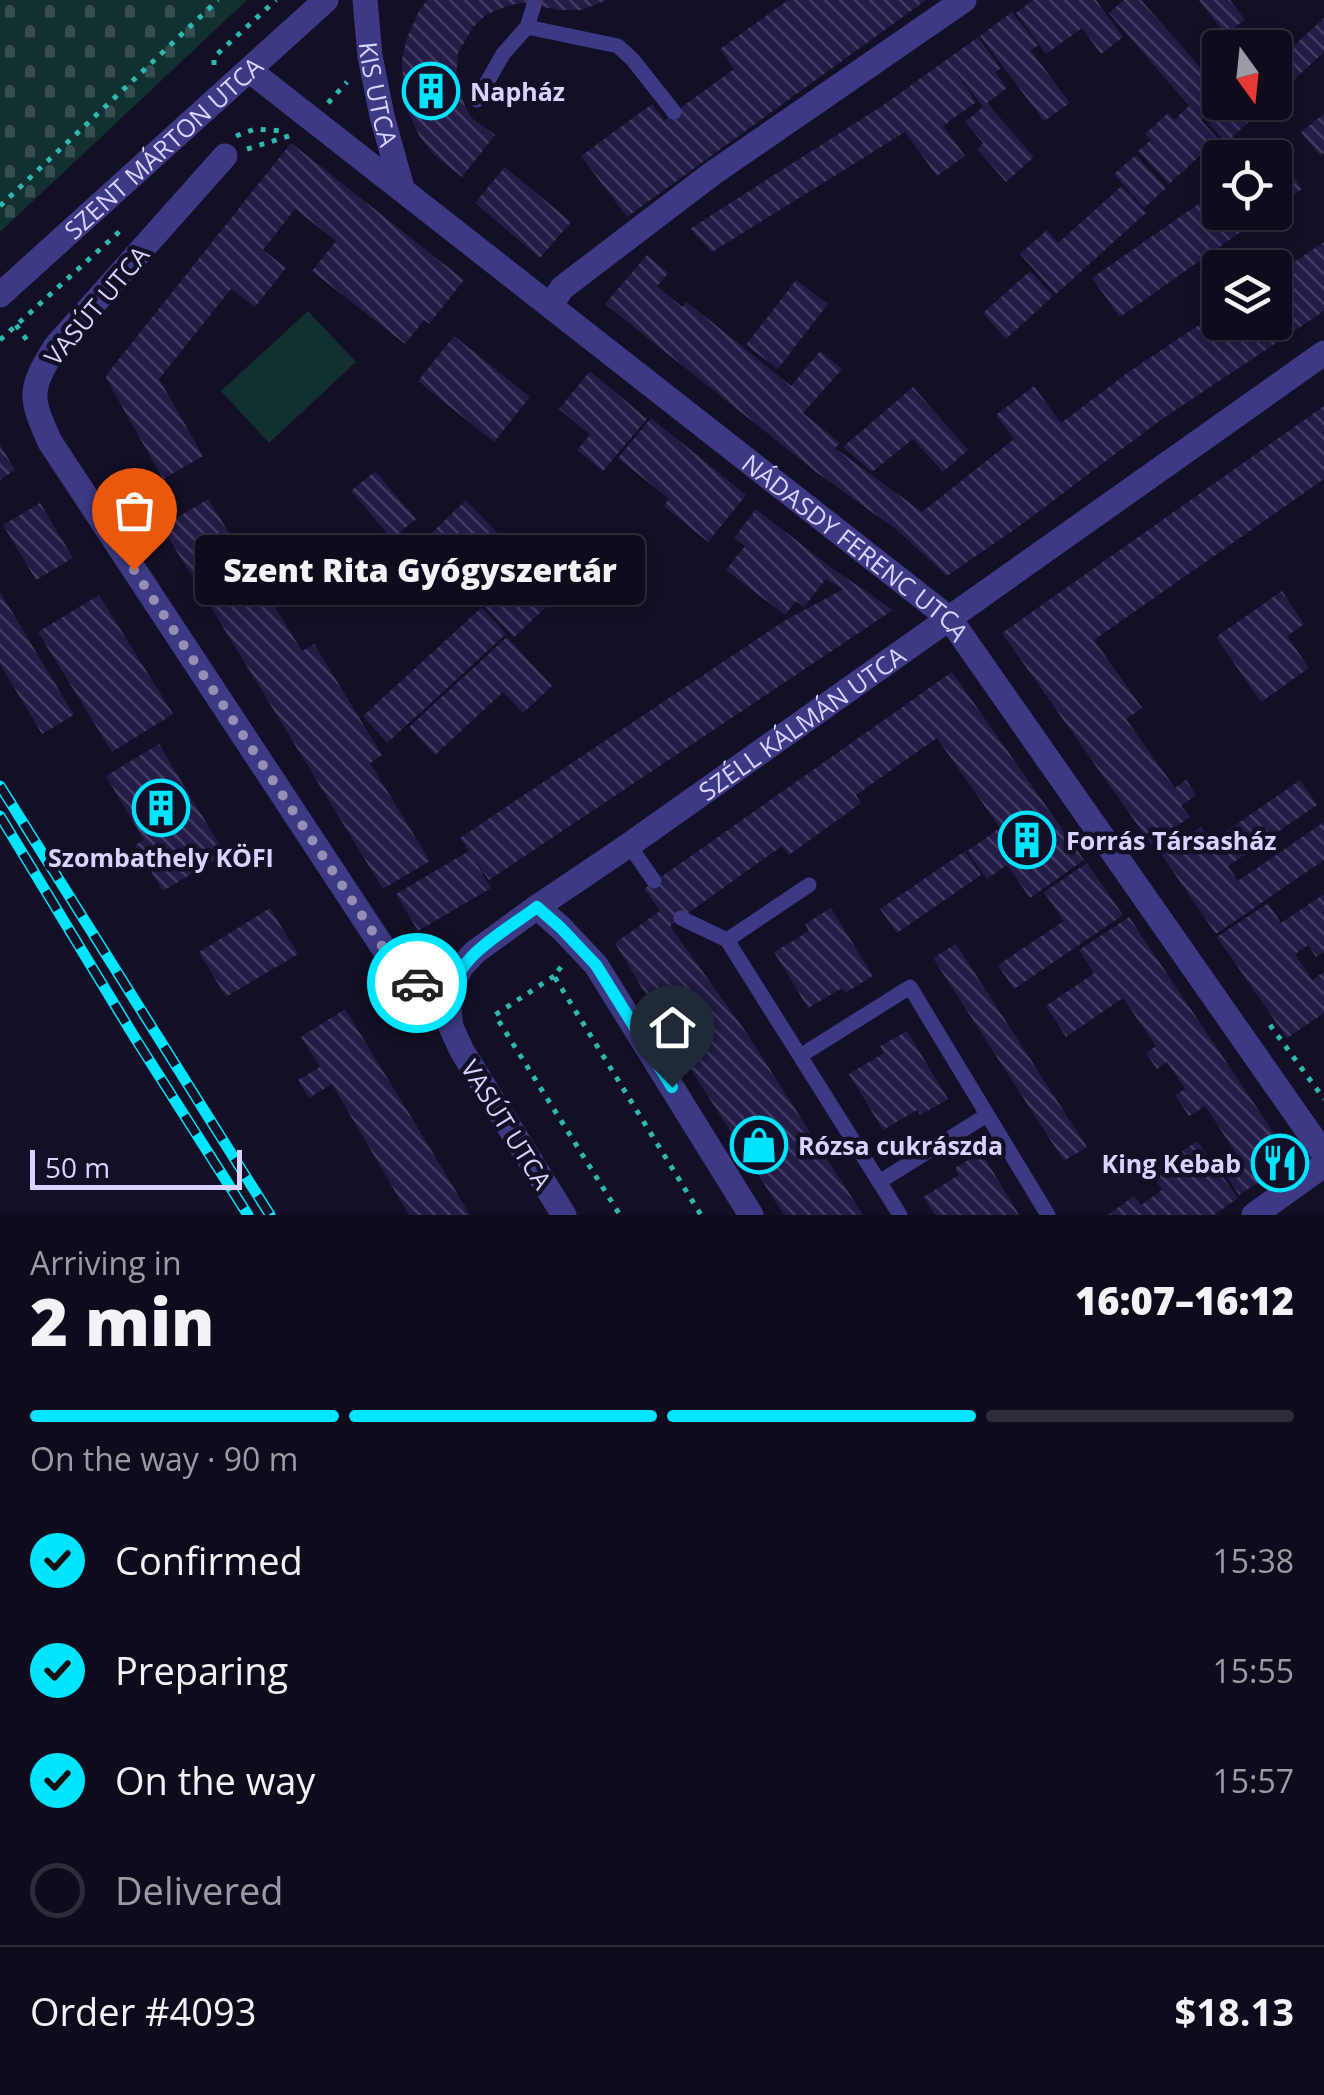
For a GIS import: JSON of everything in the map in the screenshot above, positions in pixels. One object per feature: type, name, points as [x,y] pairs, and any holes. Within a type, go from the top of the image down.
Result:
[{"type":"street","name":"SZENT MÁRTON UTCA","points":[[0,295],[326,0]]},
{"type":"street","name":"KIS UTCA","points":[[365,0],[370,56],[402,188]]},
{"type":"street","points":[[551,305],[562,288],[709,166],[964,0]]},
{"type":"street","name":"NÁDASDY FERENC UTCA","points":[[249,70],[303,127],[402,188],[950,618],[1324,1154]]},
{"type":"street","name":"VASÚT UTCA","points":[[226,156],[56,346],[33,391],[37,414],[50,442],[386,952],[415,982],[448,1002],[451,1027],[462,1052],[564,1215]]},
{"type":"street","name":"SZÉLL KÁLMÁN UTCA","points":[[448,1002],[452,983],[476,952],[1324,353]]},
{"type":"street","points":[[537,907],[596,965],[751,1215]]},
{"type":"street","points":[[1254,1215],[1324,1165]]},
{"type":"lane","points":[[477,100],[503,54],[527,27],[534,5]]},
{"type":"lane","points":[[527,27],[618,46],[674,112]]},
{"type":"lane","points":[[629,846],[654,882]]},
{"type":"lane","points":[[727,940],[809,886]]},
{"type":"lane","points":[[680,918],[727,940],[900,1215]]},
{"type":"lane","points":[[800,1056],[910,988],[1048,1215]]},
{"type":"lane","points":[[879,1182],[988,1115]]},
{"type":"path","points":[[0,206],[218,0]]},
{"type":"path","points":[[226,156],[303,127],[370,56]]},
{"type":"path","points":[[578,946],[554,976],[494,1016],[620,1215]]},
{"type":"path","points":[[554,976],[700,1215]]},
{"type":"green space","points":[[0,0],[247,0],[0,232]]},
{"type":"green space","points":[[308,311],[356,362],[269,443],[221,391]]},
{"type":"building","name":"Napház","points":[[427,0],[608,0],[581,10],[510,5],[486,15],[473,27],[458,53],[456,81],[473,119],[495,135],[462,177],[434,155],[420,137],[408,112],[403,87],[402,60],[407,38]]},
{"type":"building","points":[[788,0],[926,0],[627,217],[581,156],[652,104],[664,120],[734,69],[720,49]]},
{"type":"building","points":[[1033,0],[1096,0],[1123,37],[1101,54],[1082,28],[1046,54],[1016,13]]},
{"type":"building","points":[[1124,0],[1141,0],[1202,69],[1201,120],[1218,139],[1202,140],[1202,154],[1169,184],[1138,151],[1151,140],[1145,134],[1168,113],[1174,120],[1189,106],[1109,13]]},
{"type":"building","points":[[1199,0],[1230,0],[1245,20],[1231,30],[1222,30]]},
{"type":"building","points":[[1012,12],[1038,45],[1031,51],[1070,103],[1044,121],[980,36]]},
{"type":"building","points":[[1324,18],[1324,52],[1292,81],[1292,47]]},
{"type":"building","points":[[978,37],[1001,68],[995,72],[1007,88],[987,103],[1034,157],[1006,182],[977,149],[983,143],[965,122],[983,107],[954,69],[976,102],[943,126],[965,156],[937,176],[905,132],[712,252],[690,229],[885,104]]},
{"type":"building","points":[[1324,114],[1324,153],[1320,156],[1301,132]]},
{"type":"building","points":[[1213,120],[1251,120],[1229,140],[1223,140],[1209,124]]},
{"type":"building","points":[[291,143],[464,280],[429,324],[424,320],[405,344],[312,271],[336,241],[295,209],[263,250],[286,268],[255,307],[231,289],[159,379],[203,456],[163,479],[107,374]]},
{"type":"building","points":[[1136,155],[1166,188],[1144,208],[1114,174]]},
{"type":"building","points":[[505,167],[571,222],[540,258],[475,203]]},
{"type":"building","points":[[1292,175],[1302,189],[1292,196]]},
{"type":"building","points":[[1122,186],[1146,213],[1056,294],[1020,254],[1047,230],[1058,243]]},
{"type":"building","points":[[1202,202],[1202,230],[1243,230],[1215,250],[1202,250],[1202,259],[1120,317],[1092,278]]},
{"type":"building","points":[[1324,242],[1324,311],[1292,332],[1292,264]]},
{"type":"building","points":[[647,255],[668,273],[657,286],[682,307],[687,302],[791,386],[820,351],[842,369],[803,413],[840,443],[835,448],[922,512],[1014,439],[996,415],[1034,386],[1061,423],[1202,323],[1202,340],[1280,340],[1162,419],[947,576],[897,530],[816,472],[605,304]]},
{"type":"building","points":[[1030,271],[1053,296],[1006,339],[983,313]]},
{"type":"building","points":[[796,280],[828,304],[778,369],[746,345]]},
{"type":"building","points":[[454,336],[530,397],[494,442],[418,381]]},
{"type":"building","points":[[590,371],[647,419],[603,471],[577,450],[590,435],[559,409]]},
{"type":"building","points":[[913,387],[968,450],[943,472],[913,439],[872,472],[843,447]]},
{"type":"building","points":[[1324,406],[1324,479],[1094,640],[1142,708],[1126,719],[1175,788],[1186,780],[1196,795],[1181,806],[1190,817],[1151,844],[1002,633]]},
{"type":"building","points":[[651,418],[746,495],[708,542],[664,506],[669,499],[618,458]]},
{"type":"building","points":[[0,445],[15,470],[0,480]]},
{"type":"building","points":[[375,471],[416,519],[392,539],[351,491]]},
{"type":"building","points":[[208,499],[251,568],[268,558],[283,582],[266,593],[302,651],[314,644],[382,755],[370,763],[430,861],[383,889],[162,527]]},
{"type":"building","points":[[466,500],[558,596],[514,637],[422,542]]},
{"type":"building","points":[[40,503],[73,558],[36,580],[3,525]]},
{"type":"building","points":[[756,509],[893,610],[489,880],[475,861],[491,888],[418,931],[396,894],[469,851],[460,838],[784,621],[843,589],[826,579],[804,607],[796,601],[785,615],[726,570],[745,546],[734,538]]},
{"type":"building","points":[[1282,591],[1304,624],[1287,636],[1309,668],[1261,702],[1216,637]]},
{"type":"building","points":[[0,592],[74,715],[42,734],[0,664]]},
{"type":"building","points":[[99,595],[173,714],[112,752],[38,632]]},
{"type":"building","points":[[482,607],[506,634],[387,743],[363,716]]},
{"type":"building","points":[[507,637],[552,686],[523,713],[503,692],[435,755],[409,727]]},
{"type":"building","points":[[952,672],[1084,860],[1030,898],[1007,865],[987,879],[967,851],[1000,828],[937,738],[856,795],[861,803],[789,855],[782,846],[670,926],[748,1035],[863,1215],[784,1215],[615,943],[660,911],[644,889]]},
{"type":"building","name":"Szombathely KÖFI","points":[[159,744],[225,854],[163,891],[135,845],[144,840],[106,776]]},
{"type":"building","points":[[1300,780],[1317,805],[1228,866],[1238,881],[1324,822],[1324,860],[1216,934],[1161,854],[1201,827],[1211,842]]},
{"type":"building","points":[[965,851],[981,875],[897,933],[880,909]]},
{"type":"building","points":[[1087,863],[1123,915],[1014,989],[998,965],[1064,921],[1044,892]]},
{"type":"building","points":[[1324,894],[1324,952],[1316,957],[1308,945],[1295,954],[1312,980],[1324,972],[1324,1013],[1287,1038],[1217,937],[1268,903],[1281,923]]},
{"type":"building","points":[[270,908],[298,954],[226,997],[199,952]]},
{"type":"building","points":[[831,908],[873,976],[808,1008],[774,952],[809,931],[805,924]]},
{"type":"building","points":[[1129,917],[1292,1160],[1239,1195],[1217,1162],[1234,1150],[1205,1106],[1189,1116],[1175,1095],[1185,1089],[1167,1062],[1157,1069],[1146,1053],[1156,1046],[1123,998],[1066,1037],[1046,1006],[1094,973],[1079,950]]},
{"type":"building","points":[[956,944],[1087,1147],[1064,1161],[933,958]]},
{"type":"building","points":[[345,1009],[470,1215],[409,1215],[332,1084],[309,1098],[298,1080],[320,1067],[301,1037]]},
{"type":"building","points":[[907,1031],[948,1099],[920,1115],[917,1110],[883,1130],[849,1074],[884,1053],[880,1046]]},
{"type":"building","points":[[1197,1141],[1238,1198],[1214,1215],[1108,1215],[1134,1196],[1141,1205],[1162,1190],[1151,1173]]},
{"type":"building","points":[[981,1152],[1019,1215],[935,1215],[923,1197],[959,1175],[955,1168]]},
{"type":"railway","points":[[0,786],[270,1215]]},
{"type":"railway","points":[[0,816],[248,1215]]},
{"type":"way so far","points":[[134,570],[386,952],[417,983]]},
{"type":"place","name":"Napház","points":[[431,91]]},
{"type":"place","name":"Szent Rita Gyógyszertár","points":[[134,570]]},
{"type":"place","name":"Szombathely KÖFI","points":[[161,808]]},
{"type":"place","name":"Forrás Társasház","points":[[1027,840]]},
{"type":"place","name":"Rózsa cukrászda","points":[[759,1145]]},
{"type":"place","name":"King Kebab","points":[[1280,1163]]},
{"type":"route","points":[[417,983],[448,1002],[452,983],[462,966],[537,907],[596,965],[672,1087]]}]
